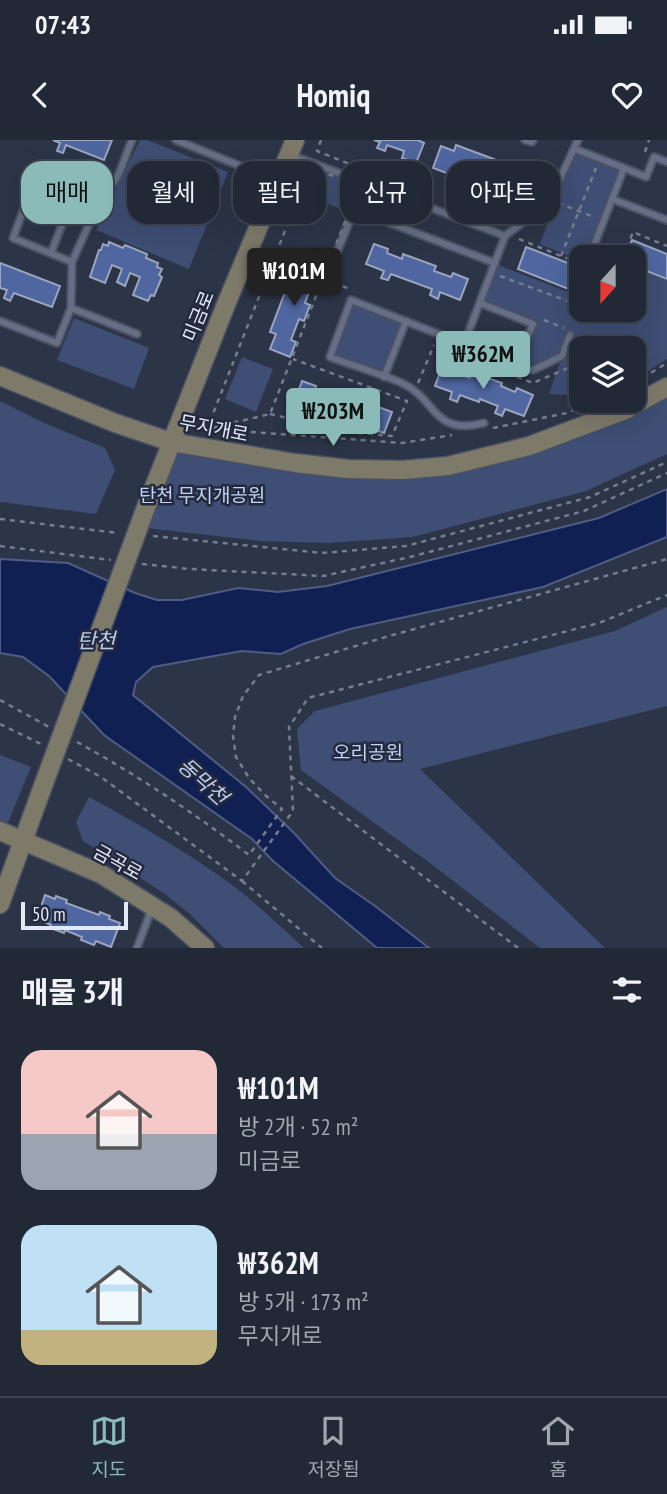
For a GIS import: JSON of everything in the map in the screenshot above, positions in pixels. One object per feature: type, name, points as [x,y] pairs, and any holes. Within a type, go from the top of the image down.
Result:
[{"type":"main road","name":"미금로","points":[[24,840],[171,442],[260,224]]},
{"type":"main road","name":"무지개로","points":[[0,376],[115,423],[171,442],[295,463],[403,470],[448,466],[529,446],[625,410],[667,387]]},
{"type":"main road","name":"금곡로","points":[[0,831],[101,874],[171,918],[205,948]]},
{"type":"main road","points":[[0,904],[24,840]]},
{"type":"lane","points":[[113,183],[132,140]]},
{"type":"lane","points":[[176,140],[233,163]]},
{"type":"lane","points":[[525,140],[533,140]]},
{"type":"lane","points":[[464,344],[505,236],[540,209],[558,183],[578,140]]},
{"type":"lane","points":[[292,147],[340,171]]},
{"type":"lane","points":[[575,149],[646,177],[654,157],[667,162]]},
{"type":"lane","points":[[594,243],[624,168]]},
{"type":"lane","points":[[612,199],[667,220]]},
{"type":"lane","points":[[432,208],[505,236]]},
{"type":"lane","points":[[21,217],[13,238],[72,262]]},
{"type":"lane","points":[[51,253],[62,224]]},
{"type":"lane","points":[[0,321],[57,343],[71,308],[72,262],[88,224]]},
{"type":"lane","points":[[337,252],[348,224]]},
{"type":"lane","points":[[393,224],[495,263]]},
{"type":"lane","points":[[404,228],[405,224]]},
{"type":"lane","points":[[484,426],[454,425],[430,409],[414,390],[330,357],[351,300],[533,370],[562,356],[569,332]]},
{"type":"lane","points":[[480,303],[533,324],[517,364]]},
{"type":"lane","points":[[71,308],[137,334]]},
{"type":"lane","points":[[384,377],[406,321]]},
{"type":"lane","points":[[137,948],[152,906]]},
{"type":"path","points":[[321,140],[317,152],[341,161]]},
{"type":"path","points":[[645,152],[649,140]]},
{"type":"path","points":[[561,256],[597,164]]},
{"type":"path","points":[[207,429],[310,167],[359,186],[270,414]]},
{"type":"path","points":[[560,203],[597,218]]},
{"type":"path","points":[[628,245],[633,232],[667,246]]},
{"type":"path","points":[[513,237],[569,259]]},
{"type":"path","points":[[503,268],[499,278],[501,274],[569,301]]},
{"type":"path","points":[[324,279],[361,293]]},
{"type":"path","points":[[542,320],[569,332]]},
{"type":"path","points":[[418,383],[433,345]]},
{"type":"path","points":[[207,429],[270,414],[347,432],[392,436],[407,401],[292,358]]},
{"type":"path","points":[[646,376],[667,363]]},
{"type":"path","points":[[484,364],[533,383],[569,366]]},
{"type":"path","points":[[484,426],[569,412]]},
{"type":"path","points":[[207,429],[402,443],[457,434]]},
{"type":"path","points":[[142,535],[312,552],[406,546],[590,497],[667,462]]},
{"type":"path","points":[[136,563],[190,569],[323,576],[411,557],[584,511],[667,473]]},
{"type":"path","points":[[0,519],[128,534]]},
{"type":"path","points":[[0,546],[122,561]]},
{"type":"path","points":[[68,737],[136,774],[249,855],[282,809],[265,796],[249,778],[236,757],[233,736],[236,717],[243,696],[260,675],[388,636],[667,559]]},
{"type":"path","points":[[242,881],[293,811],[289,727],[308,698],[599,623],[667,596]]},
{"type":"path","points":[[0,700],[57,731]]},
{"type":"path","points":[[0,724],[40,744]]},
{"type":"path","points":[[65,757],[101,777],[242,881],[322,948]]},
{"type":"path","points":[[291,776],[518,948]]},
{"type":"green space","points":[[140,140],[147,140],[200,161],[130,161]]},
{"type":"green space","points":[[575,149],[624,168],[593,245],[569,245],[569,256],[540,244],[547,224],[560,224],[560,190]]},
{"type":"green space","points":[[127,167],[127,224],[207,224],[189,269],[96,230],[99,224],[113,224],[113,195]]},
{"type":"green space","points":[[219,168],[228,172],[219,194]]},
{"type":"green space","points":[[326,171],[340,176],[340,209],[326,203]]},
{"type":"green space","points":[[498,265],[569,292],[569,322],[646,322],[646,271],[667,280],[667,359],[646,372],[646,363],[660,353],[646,362],[646,336],[569,336],[569,395],[549,394],[562,356],[533,370],[517,364],[533,324],[480,303]]},
{"type":"green space","points":[[352,302],[404,322],[383,375],[333,356]]},
{"type":"green space","points":[[74,318],[149,348],[134,389],[57,360]]},
{"type":"green space","points":[[242,357],[273,369],[256,412],[225,399]]},
{"type":"green space","name":"탄천 무지개공원","points":[[667,396],[667,454],[586,491],[413,537],[328,543],[261,541],[146,528],[176,451],[279,469],[400,478],[591,430],[637,413],[646,413],[646,408]]},
{"type":"green space","points":[[0,401],[44,423],[105,448],[115,470],[96,514],[0,502]]},
{"type":"green space","name":"오리공원","points":[[667,607],[667,706],[420,769],[605,948],[540,948],[434,866],[301,770],[297,729],[315,711],[615,631]]},
{"type":"green space","points":[[0,755],[31,767],[4,832],[0,831]]},
{"type":"green space","points":[[89,797],[155,834],[218,875],[252,901],[304,948],[224,948],[190,914],[165,894],[83,841],[76,822]]},
{"type":"water","name":"탄천","points":[[667,489],[667,537],[543,587],[350,629],[281,654],[242,651],[153,667],[136,682],[133,695],[246,787],[293,832],[335,878],[429,948],[377,948],[272,860],[252,839],[104,735],[49,676],[23,657],[0,653],[0,559],[68,563],[157,600],[182,600],[238,588],[278,592],[327,586],[599,518]]},
{"type":"building","points":[[53,140],[112,140],[104,160],[66,145],[63,153],[57,151],[60,143]]},
{"type":"building","points":[[374,140],[418,140],[424,143],[417,161],[410,161],[402,158],[404,151],[387,145],[385,151],[377,148],[380,142]]},
{"type":"building","points":[[456,145],[499,161],[446,161],[446,173],[433,168],[441,146],[454,151]]},
{"type":"building","points":[[632,240],[644,245],[630,245]]},
{"type":"building","points":[[109,242],[147,254],[146,258],[158,263],[157,267],[162,269],[159,275],[162,277],[154,296],[151,295],[148,301],[133,295],[140,277],[130,273],[125,286],[117,282],[122,269],[112,265],[105,283],[90,277],[99,250],[103,244],[108,246]]},
{"type":"building","points":[[374,244],[388,249],[387,253],[402,259],[403,254],[436,266],[434,271],[451,277],[453,273],[468,279],[460,300],[440,292],[438,299],[430,295],[432,289],[391,274],[388,280],[381,278],[384,271],[366,264]]},
{"type":"building","points":[[646,246],[667,254],[667,279],[646,271]]},
{"type":"building","points":[[526,247],[569,263],[569,289],[518,269]]},
{"type":"building","points":[[303,262],[324,270],[319,283],[313,281],[305,303],[310,305],[304,321],[299,319],[291,340],[296,342],[290,357],[270,349],[276,334],[270,332],[291,276],[297,278]]},
{"type":"building","points":[[0,263],[60,286],[52,307],[14,293],[10,301],[4,298],[7,290],[0,288]]},
{"type":"building","points":[[443,364],[470,378],[471,375],[487,381],[488,378],[515,392],[517,388],[533,395],[524,416],[505,409],[502,416],[495,413],[498,406],[480,399],[479,402],[460,395],[457,402],[450,399],[452,392],[435,386]]},
{"type":"building","points":[[302,381],[329,395],[330,392],[346,398],[348,395],[375,409],[376,406],[392,412],[384,433],[364,426],[362,433],[355,430],[357,423],[339,416],[338,419],[319,412],[316,419],[309,416],[312,409],[294,403]]},
{"type":"building","points":[[45,895],[67,900],[66,903],[99,915],[100,912],[120,923],[111,947],[96,941],[94,945],[65,930],[64,933],[50,928],[51,925],[37,919]]},
{"type":"water label","name":"동막천","points":[[203,781]]}]
